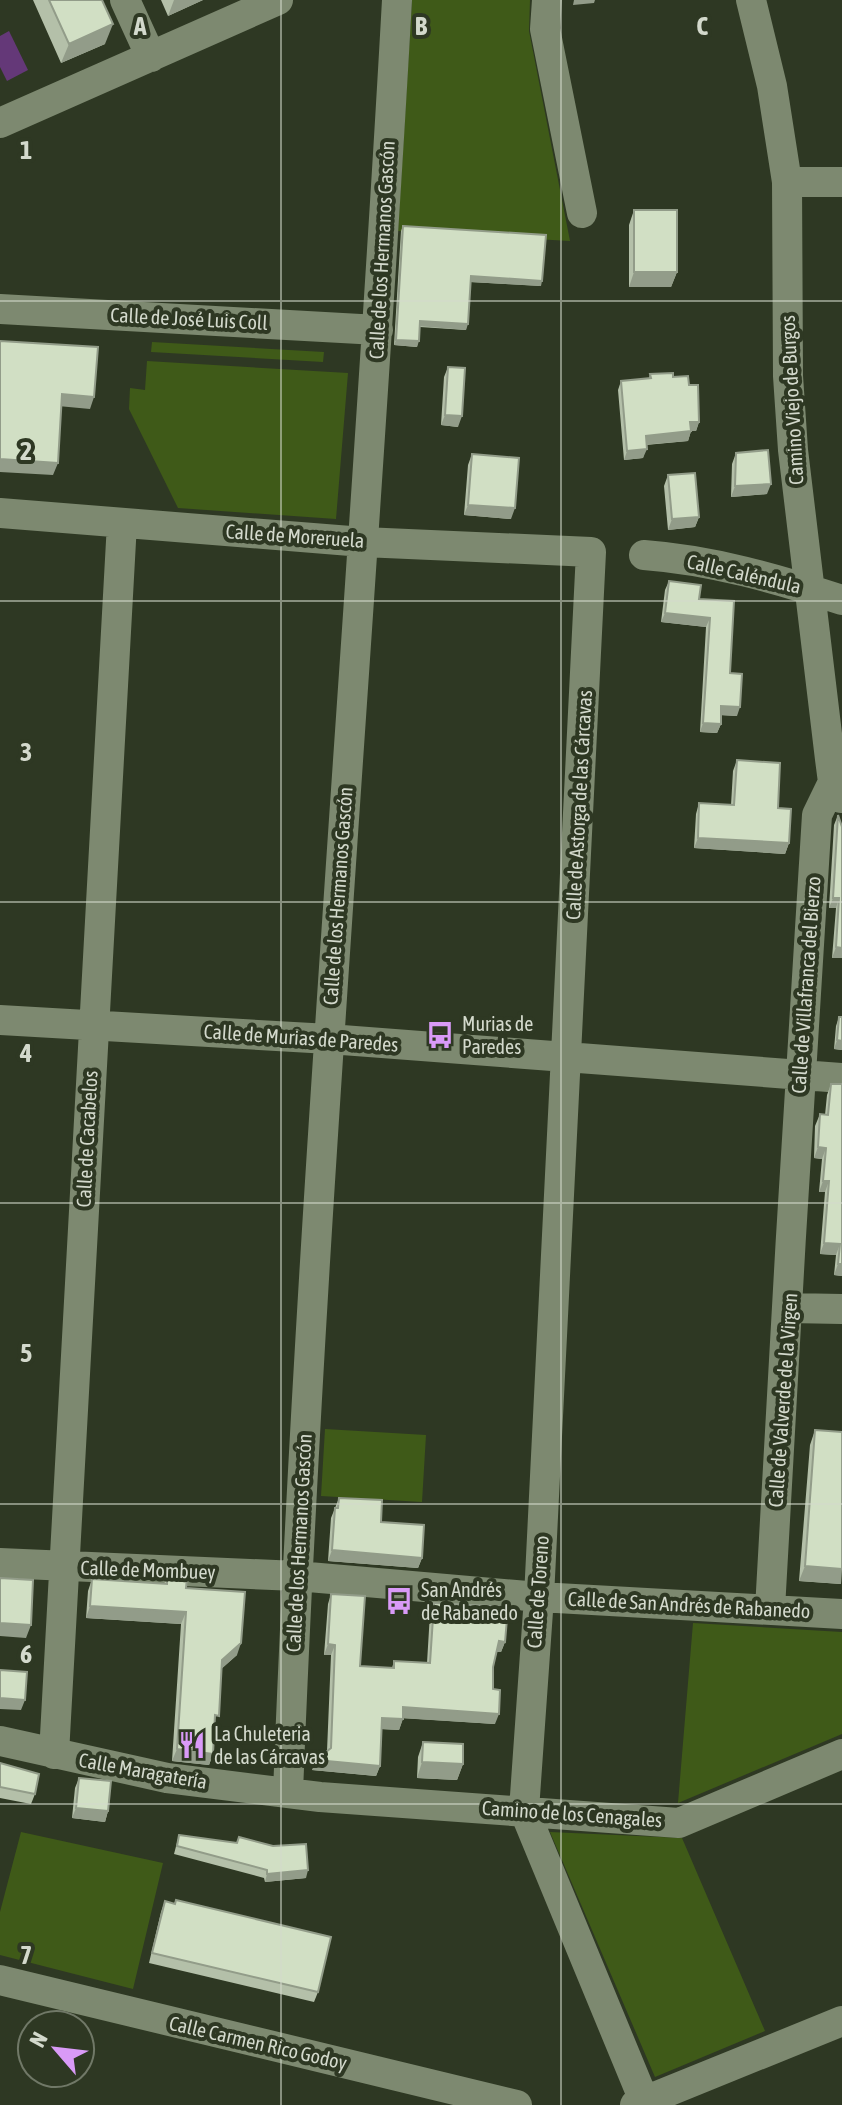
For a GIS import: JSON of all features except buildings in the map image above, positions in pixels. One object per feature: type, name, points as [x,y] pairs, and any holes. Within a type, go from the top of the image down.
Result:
[{"type":"street","points":[[125,0],[151,57]]},
{"type":"street","points":[[0,123],[278,0]]},
{"type":"street","name":"Calle de los Hermanos Gascón","points":[[288,1793],[297,1576],[329,1039],[378,330],[397,0]]},
{"type":"street","points":[[547,0],[545,29],[582,213]]},
{"type":"street","name":"Camino Viejo de Burgos","points":[[751,0],[772,86],[787,182],[788,376],[793,450],[808,589],[839,789]]},
{"type":"street","points":[[787,182],[842,182]]},
{"type":"street","name":"Calle de José Luis Coll","points":[[0,309],[378,330]]},
{"type":"street","name":"Calle de Moreruela","points":[[0,513],[363,542],[591,552]]},
{"type":"street","name":"Calle de Cacabelos","points":[[54,1754],[122,523]]},
{"type":"street","name":"Calle de Astorga de las Cárcavas","points":[[566,1058],[591,552]]},
{"type":"street","name":"Calle Caléndula","points":[[644,555],[704,563],[842,600]]},
{"type":"street","name":"Calle de Villafranca del Bierzo","points":[[795,1191],[817,815],[839,789]]},
{"type":"street","name":"Calle de Murias de Paredes","points":[[0,1020],[329,1039],[842,1078]]},
{"type":"street","name":"Calle de Toreno","points":[[566,1058],[539,1597],[524,1810],[640,2104]]},
{"type":"street","name":"Calle de Valverde de la Virgen","points":[[770,1609],[795,1191]]},
{"type":"street","points":[[789,1308],[842,1309]]},
{"type":"street","name":"Calle de Mombuey","points":[[0,1563],[297,1576]]},
{"type":"street","name":"Calle de San Andrés de Rabanedo","points":[[297,1576],[539,1597],[842,1614]]},
{"type":"street","name":"Calle Maragatería","points":[[0,1741],[167,1778],[288,1793]]},
{"type":"street","name":"Camino de los Cenagales","points":[[288,1793],[679,1823],[842,1754]]},
{"type":"street","name":"Calle Carmen Rico Godoy","points":[[0,1980],[517,2105]]},
{"type":"street","points":[[640,2104],[842,2021]]},
{"type":"green space","points":[[412,0],[530,0],[529,31],[570,241],[398,231]]},
{"type":"green space","points":[[152,342],[324,352],[323,362],[151,352]]},
{"type":"green space","points":[[147,361],[348,373],[336,519],[178,508],[129,409],[130,388],[145,390]]},
{"type":"green space","points":[[325,1429],[426,1435],[422,1502],[321,1496]]},
{"type":"green space","points":[[693,1623],[842,1632],[842,1734],[678,1803]]},
{"type":"green space","points":[[21,1832],[163,1863],[133,1989],[0,1955],[0,1912]]},
{"type":"green space","points":[[550,1832],[682,1838],[765,2031],[655,2077]]},
{"type":"shaded area","points":[[9,31],[28,70],[7,81],[0,67],[0,36]]},
{"type":"place","name":"Murias de Paredes","points":[[440,1035]]},
{"type":"place","name":"San Andrés de Rabanedo","points":[[399,1601]]},
{"type":"place","name":"La Chuleteria de las Cárcavas","points":[[192,1745]]}]
